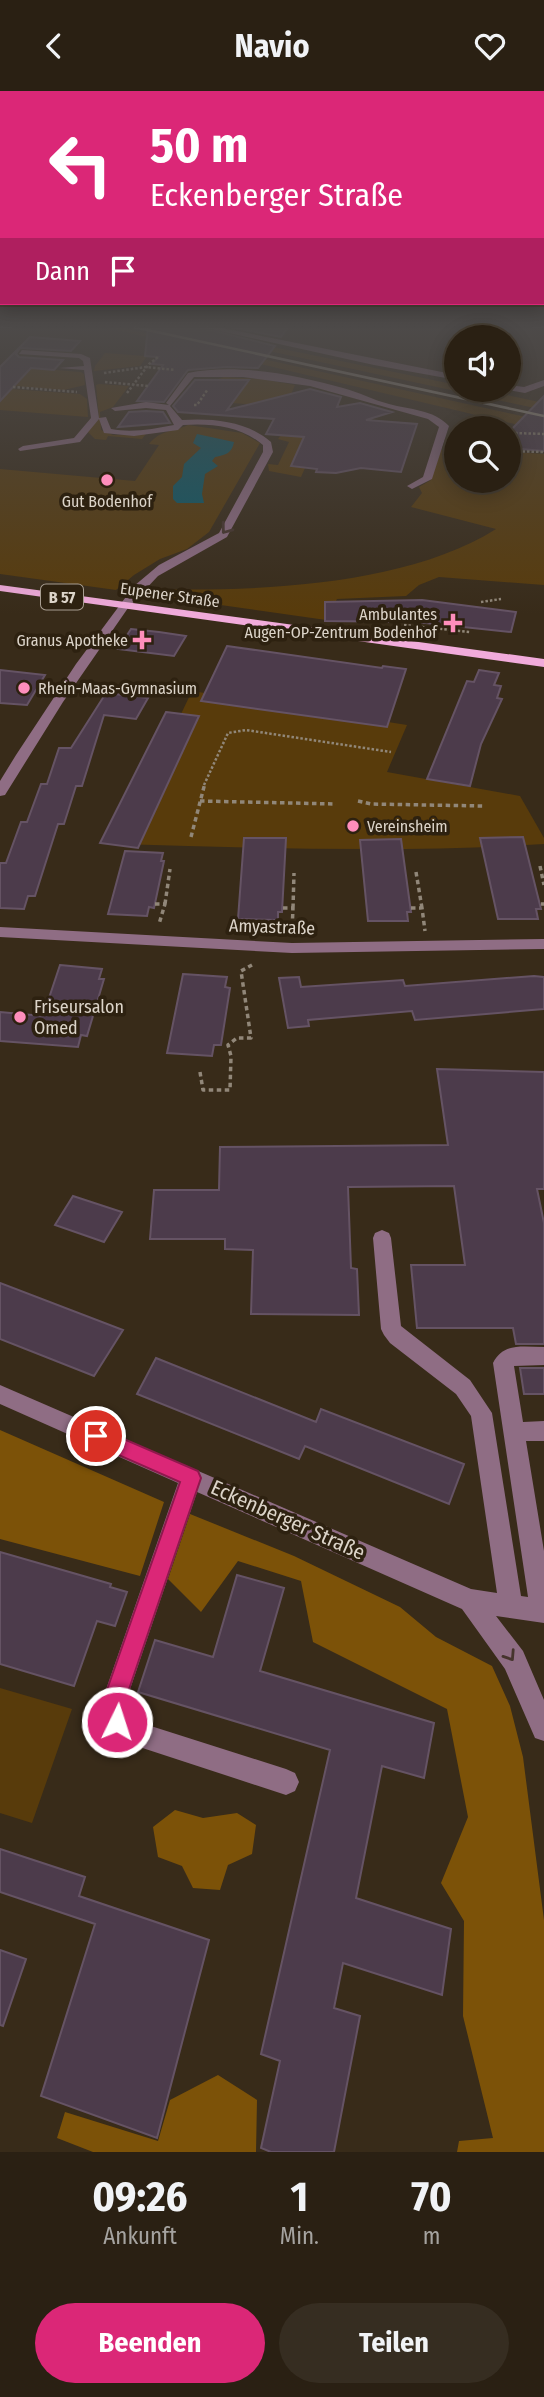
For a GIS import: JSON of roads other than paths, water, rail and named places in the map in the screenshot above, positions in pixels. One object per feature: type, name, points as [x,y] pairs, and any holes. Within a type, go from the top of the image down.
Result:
[{"type":"main road","name":"Eupener Straße","points":[[0,588],[544,663]]},
{"type":"street","points":[[23,449],[77,440],[92,422]]},
{"type":"street","points":[[0,792],[35,732],[125,605],[146,579],[172,563],[198,553],[223,535],[268,452],[268,444],[242,429],[205,423],[179,423],[178,427],[155,428],[136,434],[107,431],[104,422]]},
{"type":"street","points":[[412,486],[427,479],[444,426],[440,422]]},
{"type":"street","points":[[141,446],[155,428]]},
{"type":"street","name":"Amyastraße","points":[[0,932],[292,948],[544,944]]},
{"type":"street","points":[[382,1238],[391,1328],[397,1338],[463,1387],[481,1413],[511,1606]]},
{"type":"street","points":[[543,1611],[503,1363],[510,1356],[544,1356]]},
{"type":"street","name":"Eckenberger Straße","points":[[0,1394],[470,1601],[543,1611]]},
{"type":"street","points":[[514,1432],[544,1431]]},
{"type":"street","points":[[191,1478],[114,1701],[117,1722],[124,1730],[286,1783]]},
{"type":"street","points":[[470,1601],[514,1660],[544,1729]]},
{"type":"water","points":[[197,434],[234,442],[233,446],[228,453],[215,457],[212,461],[218,466],[205,474],[202,494],[204,503],[177,503],[173,499],[173,486],[182,477],[184,464],[201,448],[193,443]]},
{"type":"place","name":"Gut Bodenhof","points":[[107,480]]},
{"type":"place","name":"Ambulantes Augen-OP-Zentrum Bodenhof","points":[[453,623]]},
{"type":"place","name":"Granus Apotheke","points":[[142,640]]},
{"type":"place","name":"Rhein-Maas-Gymnasium","points":[[24,688]]},
{"type":"place","name":"Vereinsheim","points":[[353,826]]},
{"type":"place","name":"Friseursalon Omed","points":[[20,1017]]}]
